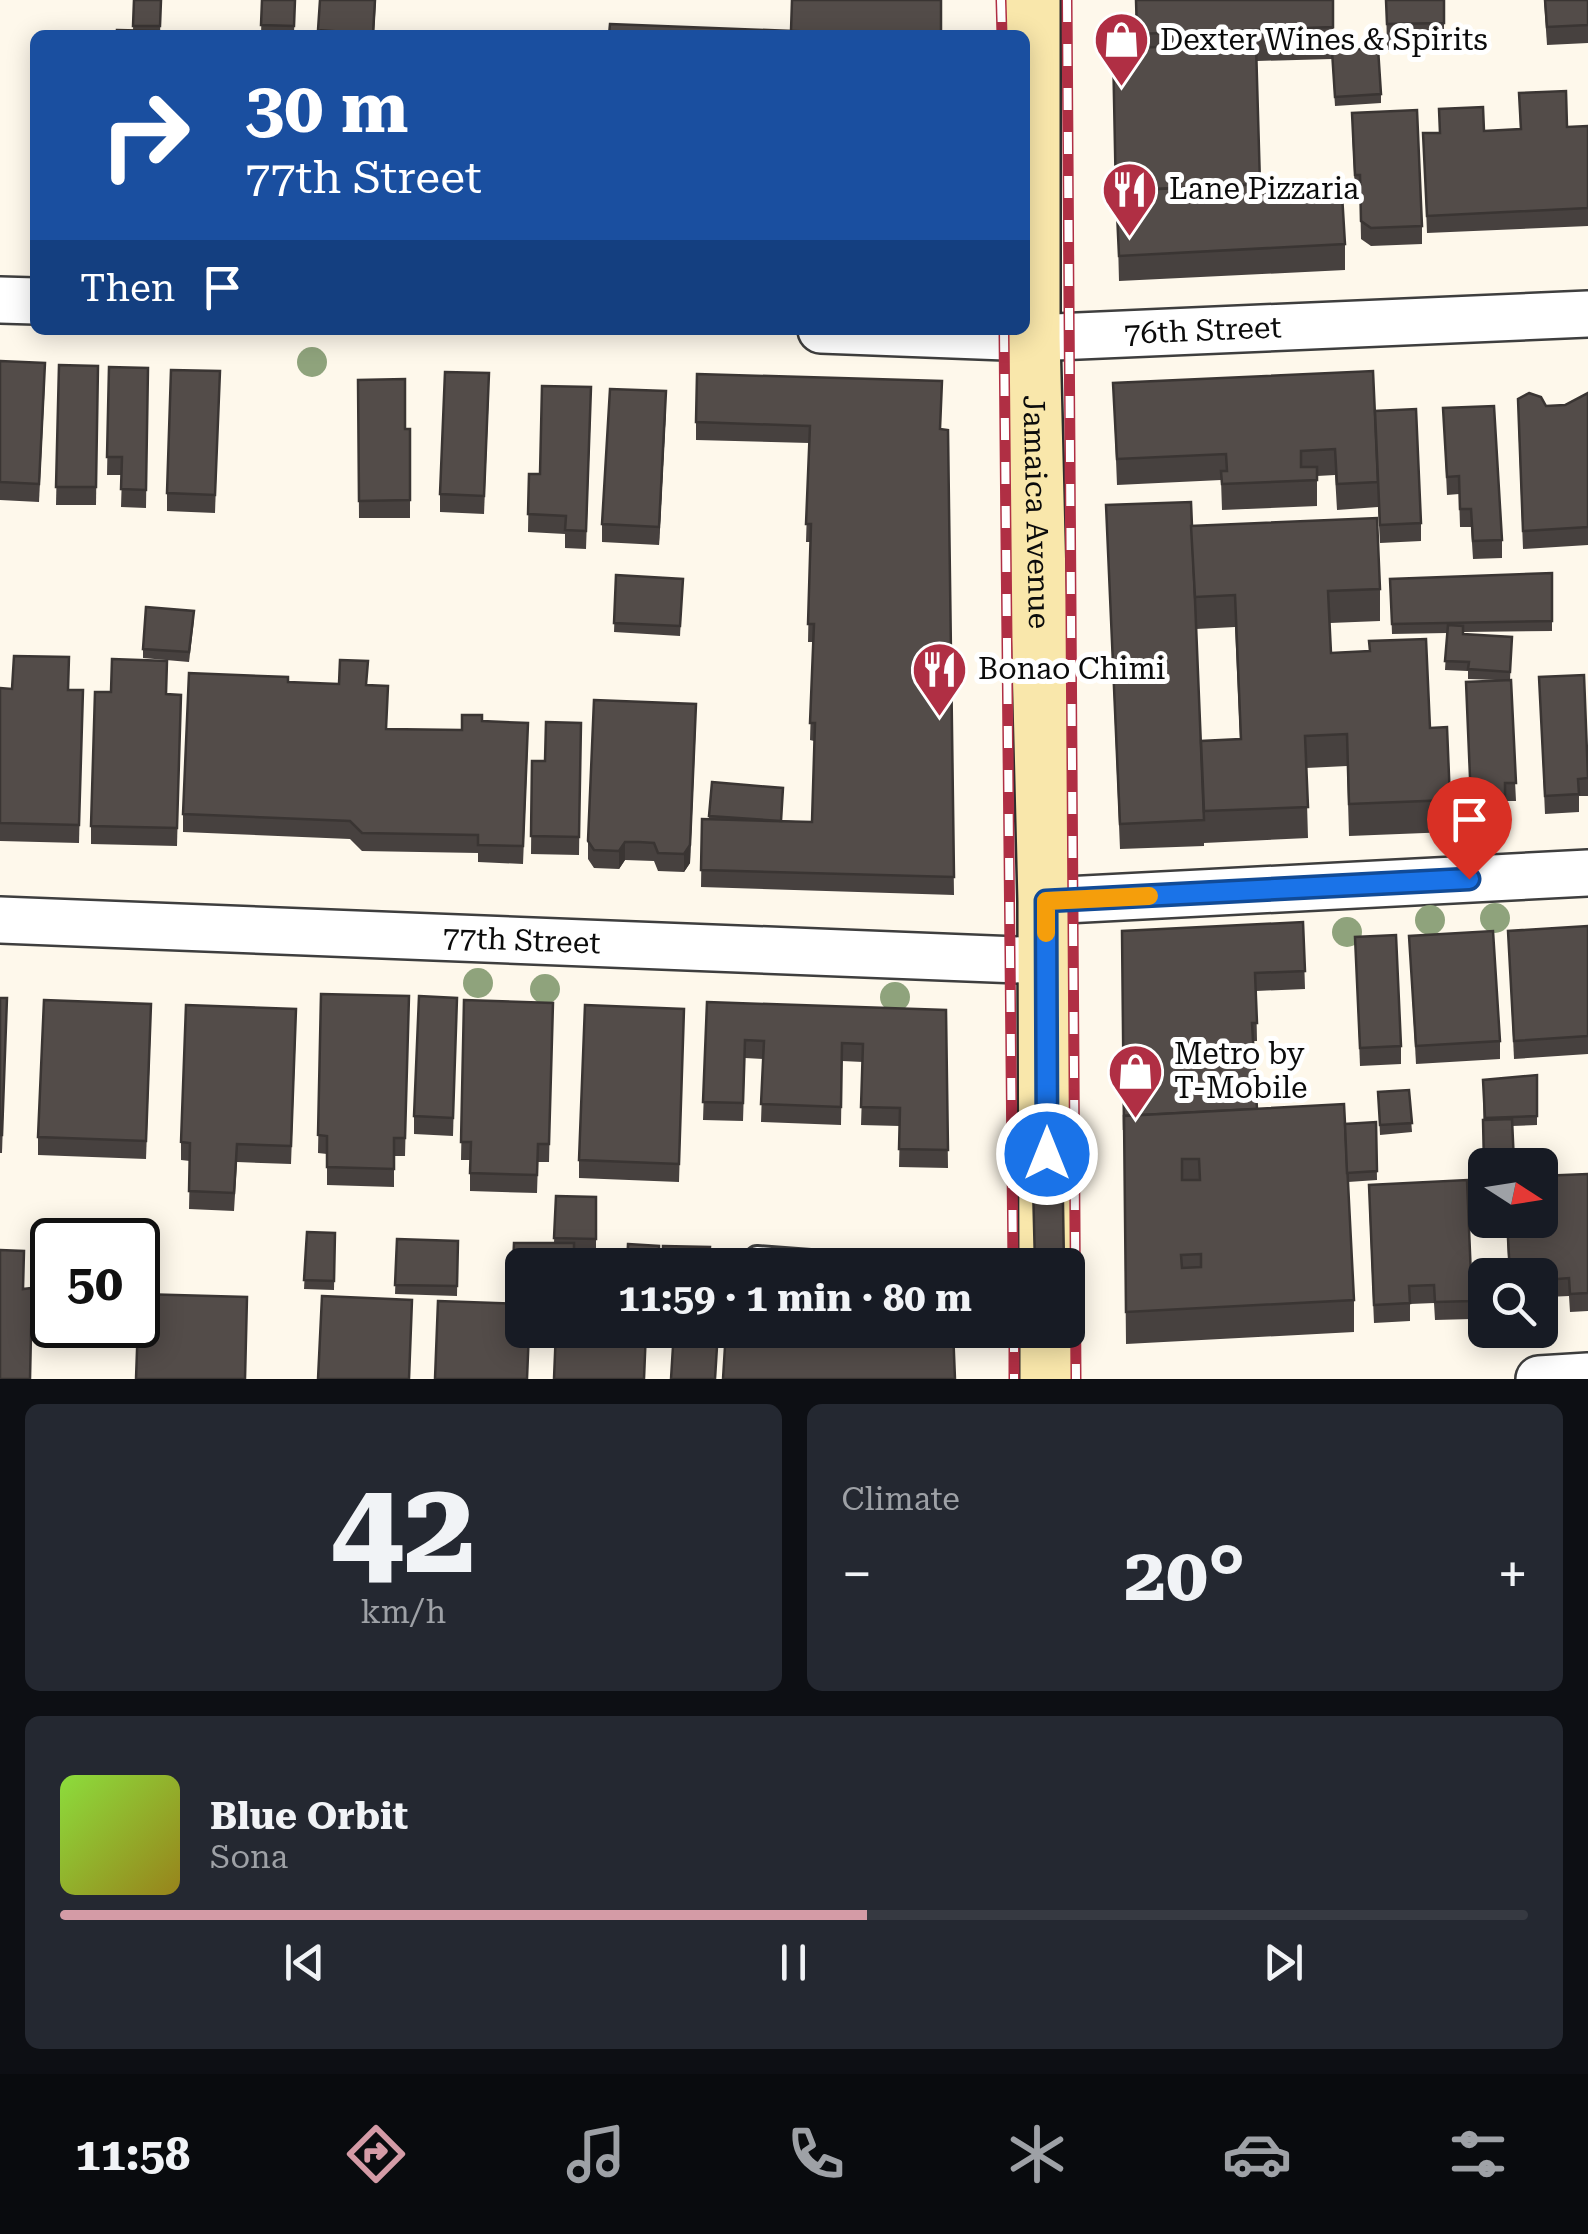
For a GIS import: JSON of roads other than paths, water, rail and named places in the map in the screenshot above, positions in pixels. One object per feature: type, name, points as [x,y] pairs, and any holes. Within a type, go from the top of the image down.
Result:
[{"type":"main road","name":"Jamaica Avenue","points":[[1032,0],[1032,338],[1046,901],[1047,1248]]},
{"type":"main road","points":[[1048,1348],[1048,1379]]},
{"type":"street","points":[[0,300],[30,301]]},
{"type":"street","name":"76th Street","points":[[953,335],[1032,338],[1588,314]]},
{"type":"street","points":[[1046,901],[1588,872]]},
{"type":"street","name":"77th Street","points":[[0,920],[1046,961]]},
{"type":"street","points":[[1539,1379],[1588,1376]]},
{"type":"railway","points":[[1001,0],[1002,30]]},
{"type":"railway","points":[[1067,0],[1076,1379]]},
{"type":"railway","points":[[1004,335],[1013,1248]]},
{"type":"railway","points":[[1014,1348],[1014,1379]]},
{"type":"place","name":"Dexter Wines & Spirits","points":[[1121,89]]},
{"type":"place","name":"Lane Pizzaria","points":[[1130,238]]},
{"type":"place","name":"Bonao Chimi","points":[[939,718]]},
{"type":"place","name":"Metro by T-Mobile","points":[[1135,1120]]}]
